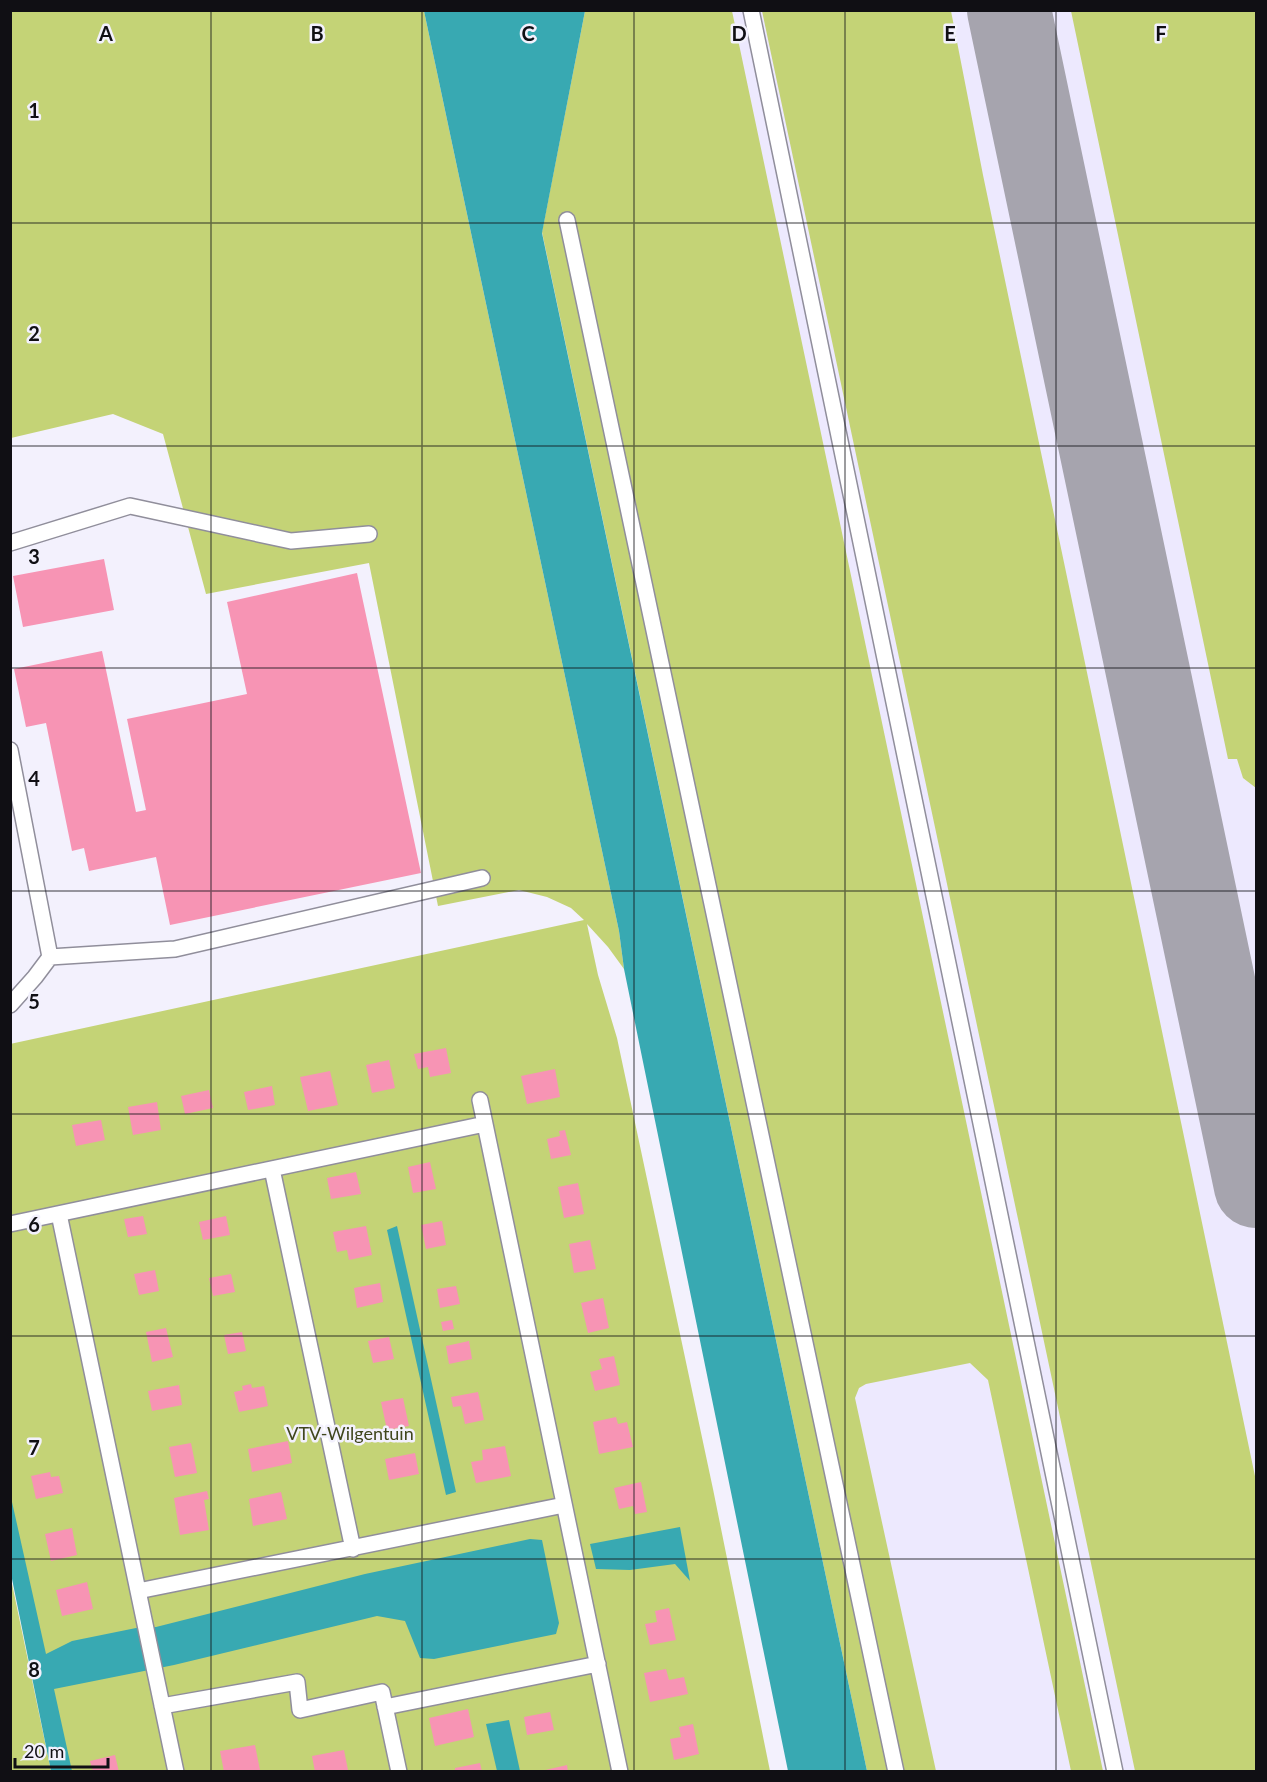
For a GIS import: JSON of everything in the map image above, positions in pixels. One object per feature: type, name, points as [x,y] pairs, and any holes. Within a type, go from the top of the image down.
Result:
[{"type":"lane","points":[[752,10],[1115,1772]]},
{"type":"lane","points":[[567,219],[896,1772]]},
{"type":"lane","points":[[10,543],[130,506],[291,541],[369,534]]},
{"type":"lane","points":[[10,750],[50,957]]},
{"type":"lane","points":[[10,1005],[50,957],[175,949],[482,878]]},
{"type":"lane","points":[[480,1100],[620,1772]]},
{"type":"lane","points":[[10,1224],[485,1124]]},
{"type":"lane","points":[[272,1169],[353,1549]]},
{"type":"lane","points":[[59,1214],[176,1772]]},
{"type":"lane","points":[[138,1591],[564,1505]]},
{"type":"lane","points":[[385,1707],[598,1664]]},
{"type":"lane","points":[[162,1706],[297,1682],[300,1710],[382,1692],[399,1772]]},
{"type":"shaded area","points":[[610,11],[1256,11],[1256,1771],[879,1771]]},
{"type":"green space","name":"VTV-Wilgentuin","points":[[11,11],[424,11],[619,931],[624,969],[587,924],[598,975],[617,1038],[713,1489],[770,1771],[58,1771],[11,1548],[10,1044],[584,920],[571,908],[547,897],[519,890],[438,906],[369,563],[206,594],[163,434],[113,414],[11,438]]},
{"type":"green space","points":[[585,11],[732,11],[1103,1771],[1071,1771],[988,1380],[970,1363],[866,1384],[859,1388],[855,1398],[936,1771],[867,1771],[542,232]]},
{"type":"green space","points":[[762,11],[951,11],[983,175],[1256,1481],[1256,1771],[1135,1771]]},
{"type":"green space","points":[[1071,11],[1256,11],[1256,788],[1243,778],[1237,759],[1228,759]]},
{"type":"green space","points":[[10,1574],[51,1771],[12,1771]]},
{"type":"water","points":[[424,11],[585,11],[542,233],[867,1771],[788,1771],[624,969],[619,931]]},
{"type":"water","points":[[397,1226],[456,1492],[446,1495],[387,1230]]},
{"type":"water","points":[[10,1493],[46,1654],[72,1641],[136,1628],[156,1627],[365,1574],[530,1539],[542,1540],[559,1623],[556,1634],[434,1659],[420,1658],[405,1621],[377,1616],[174,1665],[54,1689],[72,1771],[51,1771],[11,1574]]},
{"type":"water","points":[[680,1527],[690,1581],[675,1564],[630,1570],[596,1569],[590,1544]]},
{"type":"water","points":[[509,1720],[520,1771],[497,1771],[486,1724]]},
{"type":"building","points":[[104,559],[114,610],[23,627],[13,576]]},
{"type":"building","points":[[357,573],[421,873],[170,925],[156,857],[89,871],[84,848],[72,851],[46,723],[26,727],[14,669],[102,651],[136,812],[146,810],[127,719],[247,694],[227,602]]},
{"type":"building","points":[[446,1048],[451,1073],[430,1077],[428,1067],[418,1069],[414,1054]]},
{"type":"building","points":[[389,1060],[395,1088],[372,1093],[366,1065]]},
{"type":"building","points":[[555,1069],[560,1097],[527,1104],[521,1076]]},
{"type":"building","points":[[330,1071],[338,1105],[308,1111],[300,1077]]},
{"type":"building","points":[[272,1086],[275,1105],[248,1110],[244,1092]]},
{"type":"building","points":[[209,1090],[213,1108],[185,1114],[181,1096]]},
{"type":"building","points":[[157,1102],[161,1130],[133,1135],[128,1107]]},
{"type":"building","points":[[101,1120],[105,1140],[76,1146],[72,1125]]},
{"type":"building","points":[[565,1130],[571,1155],[551,1159],[547,1139],[560,1136],[559,1131]]},
{"type":"building","points":[[430,1162],[436,1189],[413,1193],[408,1167]]},
{"type":"building","points":[[356,1172],[361,1194],[331,1199],[327,1178]]},
{"type":"building","points":[[578,1183],[584,1214],[564,1218],[558,1187]]},
{"type":"building","points":[[143,1216],[147,1234],[128,1237],[124,1219]]},
{"type":"building","points":[[226,1216],[230,1235],[203,1240],[199,1222]]},
{"type":"building","points":[[442,1221],[446,1245],[426,1249],[421,1225]]},
{"type":"building","points":[[366,1226],[372,1255],[349,1260],[347,1250],[337,1252],[333,1232]]},
{"type":"building","points":[[590,1240],[596,1269],[574,1273],[569,1244]]},
{"type":"building","points":[[155,1270],[159,1291],[139,1295],[134,1274]]},
{"type":"building","points":[[231,1274],[235,1292],[213,1296],[209,1278]]},
{"type":"building","points":[[380,1283],[383,1302],[357,1308],[354,1288]]},
{"type":"building","points":[[456,1286],[460,1304],[440,1308],[437,1289]]},
{"type":"building","points":[[603,1298],[609,1328],[588,1333],[581,1303]]},
{"type":"building","points":[[452,1320],[454,1329],[443,1331],[441,1322]]},
{"type":"building","points":[[166,1328],[173,1357],[152,1362],[146,1332]]},
{"type":"building","points":[[242,1332],[246,1351],[228,1354],[224,1335]]},
{"type":"building","points":[[389,1337],[394,1359],[373,1363],[368,1341]]},
{"type":"building","points":[[469,1341],[472,1359],[449,1364],[446,1346]]},
{"type":"building","points":[[614,1356],[620,1385],[595,1391],[590,1372],[602,1369],[599,1359]]},
{"type":"building","points":[[251,1384],[252,1388],[264,1386],[268,1406],[239,1412],[234,1392],[243,1390],[242,1386]]},
{"type":"building","points":[[179,1385],[182,1405],[152,1411],[148,1391]]},
{"type":"building","points":[[478,1392],[484,1420],[465,1424],[461,1406],[453,1407],[451,1397]]},
{"type":"building","points":[[403,1398],[409,1426],[387,1430],[381,1402]]},
{"type":"building","points":[[616,1417],[618,1424],[627,1422],[633,1447],[599,1454],[593,1422]]},
{"type":"building","points":[[288,1441],[292,1463],[252,1472],[248,1449]]},
{"type":"building","points":[[191,1443],[197,1473],[175,1477],[169,1447]]},
{"type":"building","points":[[505,1446],[511,1476],[476,1483],[471,1462],[483,1460],[482,1450]]},
{"type":"building","points":[[415,1453],[419,1474],[389,1480],[385,1459]]},
{"type":"building","points":[[50,1472],[51,1477],[59,1476],[63,1493],[36,1499],[31,1476]]},
{"type":"building","points":[[641,1482],[647,1512],[635,1514],[633,1506],[619,1509],[614,1488]]},
{"type":"building","points":[[207,1491],[209,1499],[204,1500],[209,1530],[180,1535],[174,1498]]},
{"type":"building","points":[[281,1492],[287,1519],[253,1526],[249,1499]]},
{"type":"building","points":[[72,1528],[77,1555],[51,1561],[45,1534]]},
{"type":"building","points":[[87,1582],[93,1609],[62,1616],[56,1590]]},
{"type":"building","points":[[669,1608],[676,1640],[650,1645],[645,1624],[657,1622],[655,1611]]},
{"type":"building","points":[[666,1669],[669,1680],[684,1677],[688,1694],[650,1702],[644,1673]]},
{"type":"building","points":[[468,1709],[474,1737],[435,1746],[429,1718]]},
{"type":"building","points":[[550,1712],[554,1730],[527,1735],[524,1717]]},
{"type":"building","points":[[693,1724],[699,1754],[674,1760],[670,1739],[681,1737],[679,1727]]},
{"type":"building","points":[[255,1745],[260,1770],[224,1772],[220,1751]]},
{"type":"building","points":[[344,1750],[348,1770],[315,1772],[312,1756]]},
{"type":"building","points":[[115,1755],[119,1772],[93,1772],[90,1761]]},
{"type":"building","points":[[480,1763],[482,1772],[455,1772],[455,1768]]},
{"type":"building","points":[[567,1765],[568,1772],[541,1772],[541,1771]]},
{"type":"taxiway","points":[[1009,10],[1256,1186]]}]
